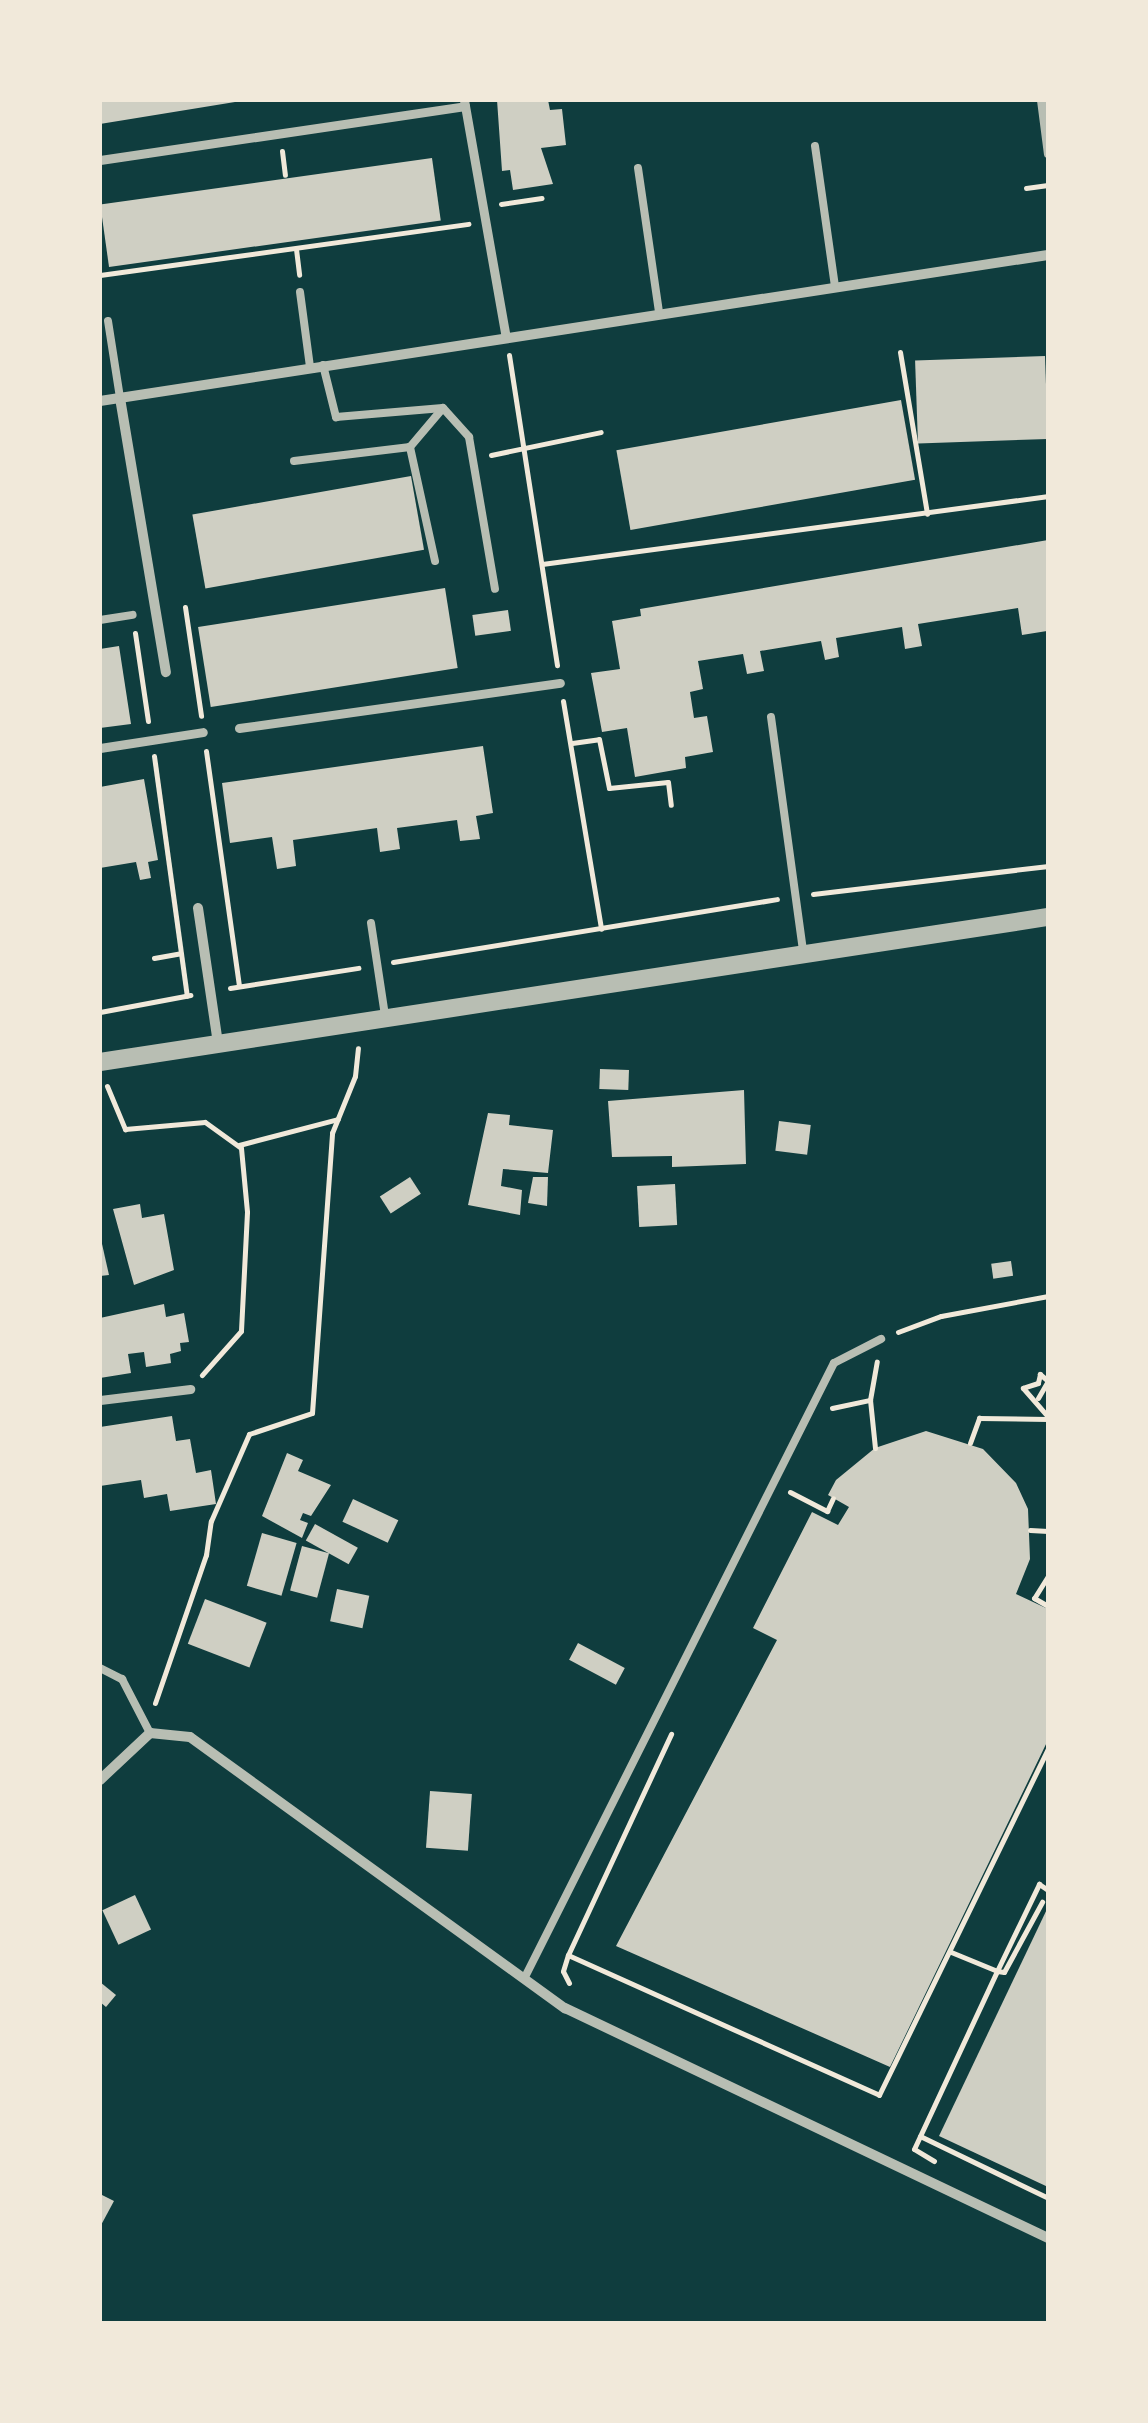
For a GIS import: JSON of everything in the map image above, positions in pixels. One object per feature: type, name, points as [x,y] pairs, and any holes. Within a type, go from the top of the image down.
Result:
[{"type":"street","points":[[1041,100],[1048,154]]},
{"type":"street","points":[[100,160],[464,103],[478,207],[506,337]]},
{"type":"street","points":[[100,401],[658,312],[1048,255]]},
{"type":"street","points":[[120,398],[166,672]]},
{"type":"street","points":[[238,728],[560,682]]},
{"type":"street","points":[[100,748],[204,732]]},
{"type":"street","points":[[198,908],[218,1044]]},
{"type":"street","points":[[100,1066],[803,950],[1048,917]]},
{"type":"street","points":[[100,1400],[190,1389]]},
{"type":"street","points":[[100,1780],[150,1732],[169,1730],[190,1737],[240,1768],[526,1975],[565,2008],[1048,2238]]},
{"type":"lane","points":[[815,146],[834,286]]},
{"type":"lane","points":[[638,168],[658,312]]},
{"type":"lane","points":[[300,292],[310,367]]},
{"type":"lane","points":[[108,322],[120,398]]},
{"type":"lane","points":[[323,365],[336,416],[443,408]]},
{"type":"lane","points":[[294,461],[410,447],[443,408]]},
{"type":"lane","points":[[443,408],[469,437],[495,590]]},
{"type":"lane","points":[[410,447],[436,561]]},
{"type":"lane","points":[[100,620],[133,615]]},
{"type":"lane","points":[[772,717],[803,950]]},
{"type":"lane","points":[[371,923],[385,1016]]},
{"type":"lane","points":[[526,1975],[834,1363],[881,1339]]},
{"type":"lane","points":[[100,1668],[122,1679],[150,1732]]},
{"type":"path","points":[[1026,188],[1048,185]]},
{"type":"path","points":[[478,207],[542,198]]},
{"type":"path","points":[[100,276],[481,223]]},
{"type":"path","points":[[296,248],[300,292]]},
{"type":"path","points":[[506,337],[602,929]]},
{"type":"path","points":[[900,352],[927,514]]},
{"type":"path","points":[[472,458],[601,432]]},
{"type":"path","points":[[542,564],[1048,496]]},
{"type":"path","points":[[185,608],[204,732]]},
{"type":"path","points":[[133,615],[187,996]]},
{"type":"path","points":[[572,743],[600,739],[609,788],[668,782],[671,805]]},
{"type":"path","points":[[208,761],[239,986]]},
{"type":"path","points":[[100,1012],[796,896],[1048,866]]},
{"type":"path","points":[[154,958],[181,953]]},
{"type":"path","points":[[150,1732],[159,1677],[206,1555],[211,1521],[249,1434],[312,1413],[338,1119],[355,1076],[362,1020]]},
{"type":"path","points":[[100,1066],[125,1129],[205,1122],[236,1146],[247,1212],[241,1331],[190,1389]]},
{"type":"path","points":[[236,1146],[338,1119]]},
{"type":"path","points":[[875,1448],[870,1400],[881,1339],[941,1316],[1048,1296]]},
{"type":"path","points":[[970,1443],[980,1418],[1048,1418],[1038,1398],[1023,1388],[1038,1382],[1040,1374],[1048,1381],[1038,1398]]},
{"type":"path","points":[[827,1410],[870,1400]]},
{"type":"path","points":[[777,1506],[790,1476]]},
{"type":"path","points":[[784,1489],[826,1511],[834,1498]]},
{"type":"path","points":[[1030,1530],[1048,1531]]},
{"type":"path","points":[[1048,1576],[1033,1600],[1048,1606]]},
{"type":"path","points":[[581,1996],[567,1981],[568,1955],[676,1724]]},
{"type":"path","points":[[568,1955],[879,2095],[1048,1748]]},
{"type":"path","points":[[928,2155],[914,2149],[1039,1884],[1048,1890]]},
{"type":"path","points":[[950,1952],[1004,1972],[1042,1902]]},
{"type":"path","points":[[920,2136],[1048,2198]]},
{"type":"path","points":[[898,2153],[930,2168]]},
{"type":"building","points":[[100,100],[235,100],[235,102],[100,124]]},
{"type":"building","points":[[497,100],[548,100],[550,110],[562,109],[566,145],[541,148],[553,184],[513,190],[510,170],[502,171]]},
{"type":"building","points":[[432,158],[441,220],[109,267],[100,205]]},
{"type":"building","points":[[1045,356],[1048,439],[918,443],[915,361]]},
{"type":"building","points":[[901,400],[915,480],[630,530],[616,450]]},
{"type":"building","points":[[411,476],[424,550],[205,588],[192,515]]},
{"type":"building","points":[[1048,540],[1047,631],[1022,635],[1018,608],[918,624],[922,646],[905,649],[902,627],[836,638],[839,657],[825,660],[821,641],[760,651],[764,671],[747,674],[743,654],[698,661],[703,689],[690,692],[694,718],[707,716],[713,752],[685,757],[686,768],[635,777],[627,728],[602,732],[591,673],[620,669],[612,621],[641,616],[640,609]]},
{"type":"building","points":[[445,588],[458,668],[211,707],[198,627]]},
{"type":"building","points":[[508,610],[511,631],[475,636],[472,615]]},
{"type":"building","points":[[119,646],[131,724],[100,728],[100,649]]},
{"type":"building","points":[[483,746],[493,813],[476,816],[480,839],[460,841],[457,820],[397,828],[400,849],[380,852],[377,828],[293,840],[296,866],[277,869],[272,837],[230,843],[222,783]]},
{"type":"building","points":[[144,779],[158,860],[148,862],[151,878],[140,880],[136,862],[100,868],[100,787]]},
{"type":"building","points":[[600,1069],[629,1070],[628,1090],[599,1089]]},
{"type":"building","points":[[744,1090],[746,1164],[672,1167],[672,1156],[612,1157],[608,1101]]},
{"type":"building","points":[[488,1113],[510,1115],[509,1125],[553,1130],[548,1173],[503,1169],[501,1186],[522,1190],[520,1215],[468,1205]]},
{"type":"building","points":[[779,1121],[811,1125],[807,1155],[775,1151]]},
{"type":"building","points":[[410,1177],[421,1194],[391,1213],[380,1197]]},
{"type":"building","points":[[533,1177],[548,1177],[547,1206],[528,1203]]},
{"type":"building","points":[[675,1184],[677,1225],[639,1227],[637,1186]]},
{"type":"building","points":[[140,1204],[142,1218],[164,1214],[174,1270],[134,1285],[113,1209]]},
{"type":"building","points":[[100,1235],[109,1275],[100,1276]]},
{"type":"building","points":[[1011,1261],[1013,1276],[993,1279],[991,1264]]},
{"type":"building","points":[[164,1304],[166,1317],[184,1313],[189,1342],[180,1343],[181,1351],[170,1354],[171,1363],[146,1367],[144,1352],[128,1354],[131,1373],[100,1378],[100,1318]]},
{"type":"building","points":[[172,1416],[176,1441],[190,1439],[196,1473],[211,1470],[216,1504],[170,1511],[167,1494],[144,1498],[141,1480],[100,1486],[100,1427]]},
{"type":"building","points":[[926,1431],[983,1449],[1016,1483],[1028,1509],[1030,1559],[1016,1594],[1048,1609],[1048,1740],[890,2067],[616,1946],[777,1640],[753,1628],[812,1512],[838,1525],[849,1507],[828,1495],[836,1480],[875,1448]]},
{"type":"building","points":[[287,1453],[303,1460],[298,1471],[331,1485],[311,1516],[303,1513],[300,1520],[308,1523],[302,1538],[262,1516]]},
{"type":"building","points":[[353,1499],[398,1520],[388,1543],[342,1522]]},
{"type":"building","points":[[315,1524],[358,1548],[349,1564],[306,1541]]},
{"type":"building","points":[[262,1533],[297,1543],[281,1596],[247,1586]]},
{"type":"building","points":[[302,1546],[329,1553],[317,1598],[290,1590]]},
{"type":"building","points":[[337,1589],[369,1596],[362,1628],[330,1621]]},
{"type":"building","points":[[205,1599],[267,1623],[249,1667],[188,1644]]},
{"type":"building","points":[[578,1643],[625,1668],[616,1685],[569,1660]]},
{"type":"building","points":[[430,1791],[472,1794],[468,1851],[426,1848]]},
{"type":"building","points":[[135,1895],[151,1929],[118,1945],[102,1910]]},
{"type":"building","points":[[1048,1907],[1048,2187],[939,2136]]},
{"type":"building","points":[[100,1982],[116,1995],[106,2007],[100,2002]]},
{"type":"building","points":[[100,2194],[114,2201],[100,2227]]}]
